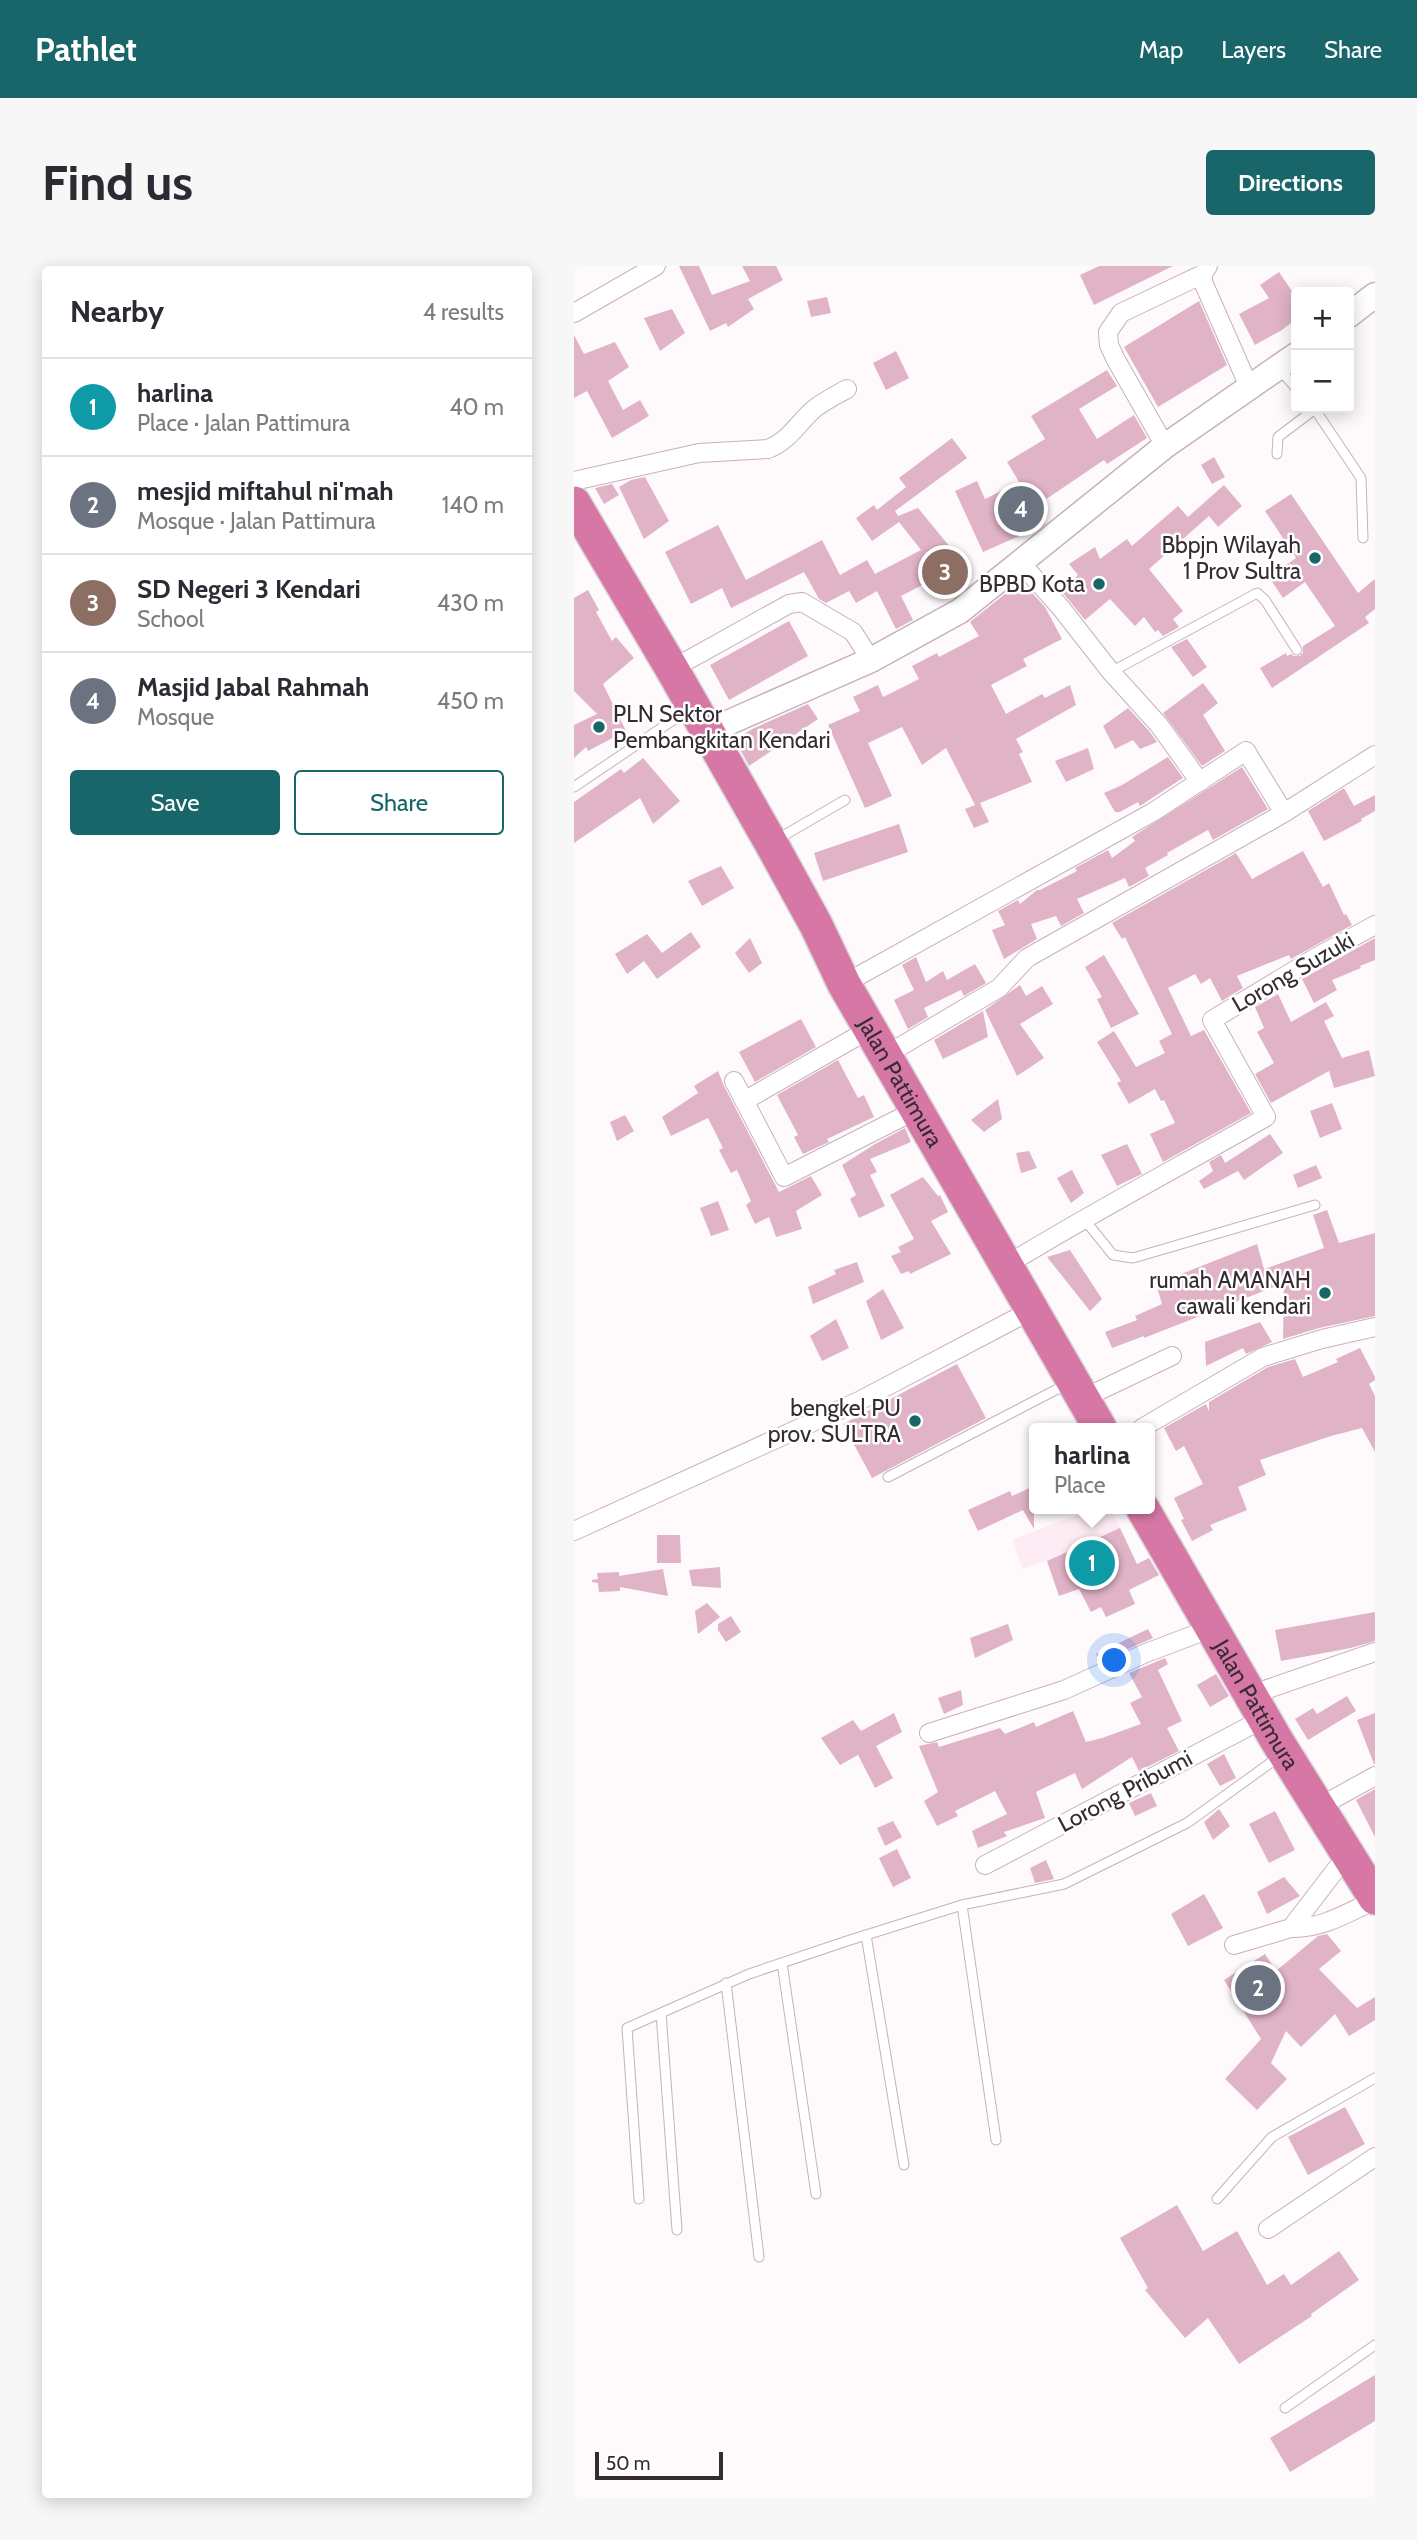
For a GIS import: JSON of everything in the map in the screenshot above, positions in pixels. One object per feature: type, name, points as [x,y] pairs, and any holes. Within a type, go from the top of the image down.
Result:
[{"type":"highway","name":"Jalan Pattimura","points":[[574,503],[771,843],[816,925],[844,984],[1097,1423]]},
{"type":"highway","name":"Jalan Pattimura","points":[[1146,1514],[1285,1753],[1366,1879]]},
{"type":"main road","points":[[1354,311],[1375,295]]},
{"type":"main road","points":[[700,720],[871,660],[960,611],[1165,446],[1287,362]]},
{"type":"street","points":[[574,313],[656,266]]},
{"type":"street","points":[[1205,270],[1203,282],[1250,389]]},
{"type":"street","points":[[1165,446],[1116,360],[1109,345],[1108,332],[1121,313],[1205,270]]},
{"type":"street","points":[[574,481],[699,453],[768,449],[779,445],[792,434],[814,409],[847,389]]},
{"type":"street","points":[[1020,562],[1172,742],[1200,782]]},
{"type":"street","points":[[672,669],[789,604],[802,602],[853,632],[871,660]]},
{"type":"street","points":[[844,984],[1101,842],[1246,751],[1284,813]]},
{"type":"street","points":[[744,1101],[999,988],[1027,958],[1284,813],[1375,755]]},
{"type":"street","name":"Lorong Suzuki","points":[[1083,1218],[1169,1173],[1266,1117],[1212,1020],[1295,969],[1375,925]]},
{"type":"street","points":[[734,1081],[784,1177],[916,1110]]},
{"type":"street","points":[[1005,1266],[1083,1218]]},
{"type":"street","points":[[574,1531],[859,1401],[1032,1310]]},
{"type":"street","points":[[1151,1423],[1263,1357],[1322,1339],[1375,1327]]},
{"type":"street","points":[[1079,1389],[1172,1356]]},
{"type":"street","points":[[929,1733],[1064,1690],[1146,1653],[1212,1628]]},
{"type":"street","name":"Lorong Pribumi","points":[[985,1865],[1258,1706],[1375,1652]]},
{"type":"street","points":[[1319,1807],[1375,1776]]},
{"type":"street","points":[[1291,1928],[1308,1929],[1321,1926],[1366,1879]]},
{"type":"street","points":[[1234,1945],[1291,1928],[1366,1879]]},
{"type":"street","points":[[1268,2229],[1375,2157]]},
{"type":"lane","points":[[1276,454],[1278,437],[1309,413]]},
{"type":"lane","points":[[1317,413],[1361,478],[1363,538]]},
{"type":"lane","points":[[1111,672],[1257,593],[1265,600],[1297,650]]},
{"type":"lane","points":[[574,787],[700,720]]},
{"type":"lane","points":[[771,843],[845,800]]},
{"type":"lane","points":[[1083,1218],[1113,1255],[1133,1258],[1315,1205]]},
{"type":"lane","points":[[888,1477],[1079,1389]]},
{"type":"lane","points":[[639,2199],[627,2028],[726,1983],[866,1935],[962,1905],[1064,1884],[1186,1823],[1285,1753]]},
{"type":"lane","points":[[962,1905],[996,2140]]},
{"type":"lane","points":[[866,1935],[904,2165]]},
{"type":"lane","points":[[782,1963],[816,2194]]},
{"type":"lane","points":[[726,1983],[759,2257]]},
{"type":"lane","points":[[661,2013],[677,2230]]},
{"type":"lane","points":[[1217,2199],[1272,2137],[1375,2078]]},
{"type":"lane","points":[[1285,2408],[1375,2345]]},
{"type":"shaded area","points":[[1080,1514],[1113,1514],[1120,1528],[1047,1561],[1022,1569],[1013,1539]]},
{"type":"building","points":[[679,266],[699,266],[712,295],[750,281],[742,266],[776,266],[783,280],[748,299],[754,309],[728,327],[726,323],[710,331]]},
{"type":"building","points":[[1099,266],[1173,266],[1094,305],[1080,275]]},
{"type":"building","points":[[1279,272],[1291,290],[1291,323],[1255,345],[1239,314],[1269,298],[1260,285]]},
{"type":"building","points":[[827,297],[831,313],[811,317],[807,301]]},
{"type":"building","points":[[1199,301],[1227,365],[1158,407],[1124,347]]},
{"type":"building","points":[[672,309],[685,333],[660,351],[644,318]]},
{"type":"building","points":[[574,335],[584,354],[615,342],[629,367],[608,381],[623,410],[640,400],[649,416],[612,438],[587,391],[574,398]]},
{"type":"building","points":[[896,351],[909,378],[886,390],[873,363]]},
{"type":"building","points":[[1107,370],[1117,386],[1079,409],[1097,439],[1134,415],[1147,438],[1107,464],[1104,460],[1036,506],[1045,524],[983,552],[955,491],[977,481],[985,499],[1019,482],[1007,462],[1045,439],[1031,416]]},
{"type":"building","points":[[952,438],[967,458],[895,511],[898,516],[918,508],[950,547],[966,580],[940,593],[932,580],[901,596],[913,620],[896,629],[877,591],[856,603],[849,591],[826,603],[819,599],[804,572],[731,608],[722,588],[691,604],[665,552],[718,525],[746,580],[822,540],[840,575],[867,560],[875,574],[921,550],[899,522],[872,541],[856,518],[874,505],[877,510],[906,487],[899,478]]},
{"type":"building","points":[[1214,457],[1225,477],[1212,484],[1201,465]]},
{"type":"building","points":[[645,477],[669,521],[644,539],[619,487],[631,480]]},
{"type":"building","points":[[612,484],[619,495],[604,504],[595,488]]},
{"type":"building","points":[[1224,485],[1242,506],[1218,527],[1209,516],[1149,569],[1183,611],[1173,619],[1179,627],[1163,636],[1158,630],[1155,632],[1144,617],[1135,626],[1110,599],[1085,620],[1063,593],[1078,575],[1069,564],[1095,547],[1100,559],[1127,539],[1132,546],[1178,506],[1188,517]]},
{"type":"building","points":[[1291,494],[1358,593],[1375,579],[1375,609],[1365,617],[1369,623],[1272,688],[1260,668],[1286,653],[1287,656],[1300,656],[1303,646],[1335,626],[1305,582],[1283,598],[1269,577],[1296,558],[1265,511]]},
{"type":"building","points":[[1021,581],[1045,607],[1062,639],[1023,659],[1027,666],[991,685],[1006,714],[1042,694],[1045,698],[1070,685],[1076,705],[1016,739],[1023,752],[1019,754],[1032,782],[980,803],[989,822],[974,828],[965,809],[975,805],[946,748],[922,765],[902,727],[868,743],[892,796],[865,808],[828,725],[860,711],[853,697],[878,685],[883,697],[919,679],[912,666],[937,653],[939,657],[979,636],[970,622]]},
{"type":"building","points":[[588,590],[599,610],[596,612],[612,641],[616,637],[634,658],[603,684],[626,731],[588,751],[586,747],[574,758],[574,725],[597,714],[574,691],[574,598]]},
{"type":"building","points":[[789,621],[808,656],[729,700],[710,665]]},
{"type":"building","points":[[1187,639],[1207,667],[1193,677],[1171,647]]},
{"type":"building","points":[[1203,683],[1218,703],[1203,715],[1225,751],[1202,766],[1163,713]]},
{"type":"building","points":[[808,704],[818,719],[749,766],[735,740],[752,729]]},
{"type":"building","points":[[1128,708],[1157,742],[1140,749],[1133,740],[1115,749],[1103,726]]},
{"type":"building","points":[[1088,748],[1094,769],[1066,782],[1055,761]]},
{"type":"building","points":[[1168,757],[1183,778],[1140,806],[1138,802],[1115,812],[1104,793]]},
{"type":"building","points":[[643,758],[680,801],[653,824],[640,798],[574,843],[574,802],[621,769],[624,773]]},
{"type":"building","points":[[1242,767],[1268,809],[1213,840],[1208,830],[1167,853],[1168,855],[1145,868],[1149,876],[1129,887],[1125,878],[1077,899],[1084,913],[1061,926],[1056,916],[1031,924],[1037,939],[1004,959],[992,930],[1005,925],[998,911],[1018,900],[1020,904],[1037,890],[1077,871],[1075,868],[1108,850],[1112,858],[1135,841],[1132,837]]},
{"type":"building","points":[[1344,788],[1354,806],[1375,795],[1375,811],[1324,841],[1308,811]]},
{"type":"building","points":[[899,824],[908,852],[823,881],[814,853]]},
{"type":"building","points":[[1303,851],[1323,887],[1329,883],[1344,915],[1346,914],[1352,925],[1291,959],[1289,955],[1237,976],[1243,988],[1222,1001],[1210,978],[1201,984],[1195,974],[1168,988],[1191,1036],[1204,1030],[1251,1113],[1163,1162],[1150,1134],[1175,1123],[1164,1100],[1161,1101],[1155,1089],[1129,1104],[1117,1083],[1121,1081],[1097,1042],[1114,1031],[1136,1067],[1165,1053],[1159,1041],[1172,1034],[1125,937],[1122,939],[1112,923],[1236,853],[1252,879]]},
{"type":"building","points":[[721,866],[734,888],[702,906],[688,881]]},
{"type":"building","points":[[691,932],[701,947],[657,979],[644,961],[627,974],[615,954],[647,934],[662,953]]},
{"type":"building","points":[[750,938],[762,963],[749,973],[735,953]]},
{"type":"building","points":[[1375,938],[1375,960],[1332,980],[1337,990],[1314,1003],[1302,979]]},
{"type":"building","points":[[1104,955],[1139,1014],[1111,1028],[1097,999],[1102,997],[1085,967]]},
{"type":"building","points":[[916,957],[926,982],[943,971],[947,980],[975,964],[986,983],[964,996],[961,990],[924,1008],[928,1017],[908,1029],[894,1000],[914,990],[902,965]]},
{"type":"building","points":[[1020,985],[1026,996],[1042,986],[1053,1004],[1020,1024],[1044,1058],[1017,1076],[985,1010]]},
{"type":"building","points":[[1278,994],[1291,1022],[1326,1002],[1334,1016],[1324,1021],[1342,1058],[1369,1050],[1375,1076],[1334,1088],[1329,1071],[1271,1103],[1255,1074],[1274,1063],[1257,1032],[1264,1028],[1255,1007]]},
{"type":"building","points":[[983,1011],[988,1037],[943,1059],[934,1040]]},
{"type":"building","points":[[801,1019],[816,1047],[755,1082],[739,1052]]},
{"type":"building","points":[[838,1060],[858,1098],[864,1095],[874,1117],[827,1139],[829,1142],[803,1154],[794,1137],[798,1135],[777,1095]]},
{"type":"building","points":[[718,1071],[779,1192],[811,1176],[822,1195],[796,1211],[802,1229],[776,1237],[769,1217],[755,1224],[746,1205],[751,1201],[737,1170],[731,1173],[719,1150],[723,1148],[708,1118],[671,1136],[662,1117],[698,1093],[694,1086]]},
{"type":"building","points":[[998,1099],[1002,1119],[984,1132],[971,1120]]},
{"type":"building","points":[[1332,1103],[1342,1129],[1320,1138],[1310,1111]]},
{"type":"building","points":[[625,1115],[634,1131],[617,1141],[610,1122]]},
{"type":"building","points":[[905,1128],[911,1142],[870,1159],[877,1172],[870,1175],[885,1206],[859,1218],[850,1199],[856,1195],[842,1165]]},
{"type":"building","points":[[1270,1134],[1283,1153],[1244,1180],[1238,1171],[1204,1189],[1199,1181],[1213,1171],[1209,1162],[1221,1155],[1225,1163]]},
{"type":"building","points":[[1127,1144],[1142,1174],[1117,1186],[1101,1155]]},
{"type":"building","points":[[1029,1151],[1037,1168],[1021,1173],[1016,1153]]},
{"type":"building","points":[[1316,1165],[1322,1178],[1298,1188],[1293,1175]]},
{"type":"building","points":[[1072,1170],[1084,1193],[1071,1203],[1057,1178]]},
{"type":"building","points":[[923,1177],[938,1196],[940,1195],[948,1212],[931,1221],[951,1254],[910,1274],[909,1271],[901,1274],[891,1256],[901,1252],[898,1247],[914,1239],[890,1195]]},
{"type":"building","points":[[718,1201],[729,1230],[711,1236],[700,1208]]},
{"type":"building","points":[[1327,1210],[1339,1243],[1375,1233],[1375,1316],[1283,1339],[1284,1283],[1112,1348],[1105,1332],[1137,1320],[1135,1316],[1162,1304],[1156,1284],[1257,1244],[1264,1269],[1324,1248],[1313,1215]]},
{"type":"building","points":[[1070,1250],[1102,1299],[1090,1311],[1047,1257]]},
{"type":"building","points":[[857,1262],[864,1282],[813,1304],[808,1287],[836,1274],[834,1270]]},
{"type":"building","points":[[883,1289],[904,1328],[881,1340],[866,1301]]},
{"type":"building","points":[[836,1319],[849,1348],[822,1361],[810,1336]]},
{"type":"building","points":[[1260,1322],[1272,1342],[1246,1354],[1243,1348],[1206,1366],[1205,1342]]},
{"type":"building","points":[[1360,1348],[1375,1377],[1369,1384],[1375,1396],[1375,1452],[1362,1428],[1260,1460],[1266,1475],[1238,1487],[1247,1510],[1210,1525],[1213,1530],[1192,1541],[1174,1498],[1203,1484],[1184,1446],[1176,1451],[1164,1428],[1206,1404],[1209,1411],[1209,1402],[1268,1367],[1295,1359],[1303,1377],[1338,1362],[1336,1359]]},
{"type":"building","name":"bengkel PU prov. SULTRA","points":[[957,1364],[986,1418],[872,1478],[843,1424]]},
{"type":"building","points":[[1029,1488],[1029,1514],[1034,1514],[1034,1529],[1023,1510],[978,1531],[968,1510],[1010,1491],[1012,1496]]},
{"type":"building","points":[[1120,1528],[1137,1564],[1149,1558],[1159,1575],[1129,1590],[1135,1604],[1106,1617],[1101,1607],[1091,1612],[1079,1589],[1059,1596],[1047,1561]]},
{"type":"building","points":[[657,1535],[680,1535],[681,1563],[657,1563]]},
{"type":"building","points":[[720,1567],[721,1588],[692,1586],[689,1570]]},
{"type":"building","points":[[663,1569],[668,1596],[620,1587],[620,1591],[599,1592],[598,1583],[592,1582],[598,1579],[597,1573],[619,1572],[619,1576]]},
{"type":"building","points":[[707,1603],[720,1617],[698,1634],[695,1611]]},
{"type":"building","points":[[1375,1612],[1375,1641],[1281,1661],[1275,1630]]},
{"type":"building","points":[[731,1616],[741,1632],[726,1642],[718,1630],[718,1624]]},
{"type":"building","points":[[1008,1624],[1013,1640],[975,1658],[970,1638]]},
{"type":"building","points":[[1148,1629],[1153,1638],[1099,1662],[1096,1654]]},
{"type":"building","points":[[1165,1658],[1168,1664],[1158,1670],[1182,1721],[1167,1728],[1179,1751],[1139,1771],[1132,1757],[1082,1789],[1075,1773],[1036,1792],[1045,1818],[1004,1832],[1007,1836],[978,1848],[972,1831],[1007,1814],[995,1791],[955,1811],[958,1816],[937,1826],[924,1801],[938,1792],[919,1746],[937,1742],[939,1747],[1000,1728],[1005,1734],[1034,1722],[1036,1727],[1073,1711],[1086,1742],[1102,1738],[1141,1724],[1130,1703],[1142,1697],[1129,1673]]},
{"type":"building","points":[[1216,1674],[1229,1696],[1210,1707],[1197,1685]]},
{"type":"building","points":[[961,1690],[963,1705],[944,1714],[938,1698]]},
{"type":"building","points":[[1347,1696],[1356,1711],[1308,1740],[1295,1719],[1313,1708],[1317,1714]]},
{"type":"building","points":[[894,1713],[902,1732],[876,1746],[893,1778],[875,1788],[858,1755],[840,1765],[821,1738],[853,1720],[861,1731]]},
{"type":"building","points":[[1375,1713],[1375,1764],[1374,1764],[1357,1720]]},
{"type":"building","points":[[1224,1754],[1236,1778],[1220,1786],[1207,1764]]},
{"type":"building","points":[[1375,1789],[1375,1837],[1356,1800]]},
{"type":"building","points":[[1151,1793],[1157,1806],[1135,1816],[1129,1803]]},
{"type":"building","points":[[1219,1809],[1230,1826],[1213,1840],[1204,1822]]},
{"type":"building","points":[[1275,1811],[1295,1850],[1269,1863],[1249,1824]]},
{"type":"building","points":[[893,1821],[902,1837],[885,1846],[877,1828]]},
{"type":"building","points":[[897,1849],[911,1878],[893,1887],[879,1858]]},
{"type":"building","points":[[1046,1860],[1054,1879],[1035,1883],[1030,1868]]},
{"type":"building","points":[[1284,1877],[1300,1896],[1267,1914],[1257,1892]]},
{"type":"building","points":[[1204,1894],[1223,1928],[1188,1946],[1171,1914]]},
{"type":"building","points":[[1327,1934],[1341,1951],[1319,1969],[1357,2008],[1375,1997],[1375,2020],[1349,2036],[1335,2014],[1301,2047],[1286,2031],[1271,2063],[1287,2079],[1257,2110],[1225,2079],[1261,2039],[1224,1980],[1265,1954],[1276,1971],[1318,1936]]},
{"type":"building","points":[[1345,2107],[1365,2144],[1308,2175],[1288,2137]]},
{"type":"building","points":[[1177,2205],[1203,2251],[1237,2231],[1267,2285],[1284,2274],[1291,2285],[1339,2251],[1359,2280],[1311,2314],[1312,2316],[1239,2364],[1208,2318],[1185,2338],[1145,2290],[1148,2288],[1120,2238]]},
{"type":"building","points":[[1375,2375],[1375,2421],[1290,2472],[1270,2438]]},
{"type":"place","name":"Masjid Jabal Rahmah","points":[[1021,509]]},
{"type":"place","name":"Bbpjn Wilayah 1 Prov Sultra","points":[[1315,558]]},
{"type":"place","name":"SD Negeri 3 Kendari","points":[[945,572]]},
{"type":"place","name":"BPBD Kota","points":[[1099,584]]},
{"type":"place","name":"PLN Sektor Pembangkitan Kendari","points":[[599,727]]},
{"type":"place","name":"rumah AMANAH cawali kendari","points":[[1325,1293]]},
{"type":"place","name":"bengkel PU prov. SULTRA","points":[[915,1421]]},
{"type":"place","name":"harlina","points":[[1092,1563]]},
{"type":"place","name":"mesjid miftahul ni'mah","points":[[1258,1988]]}]
